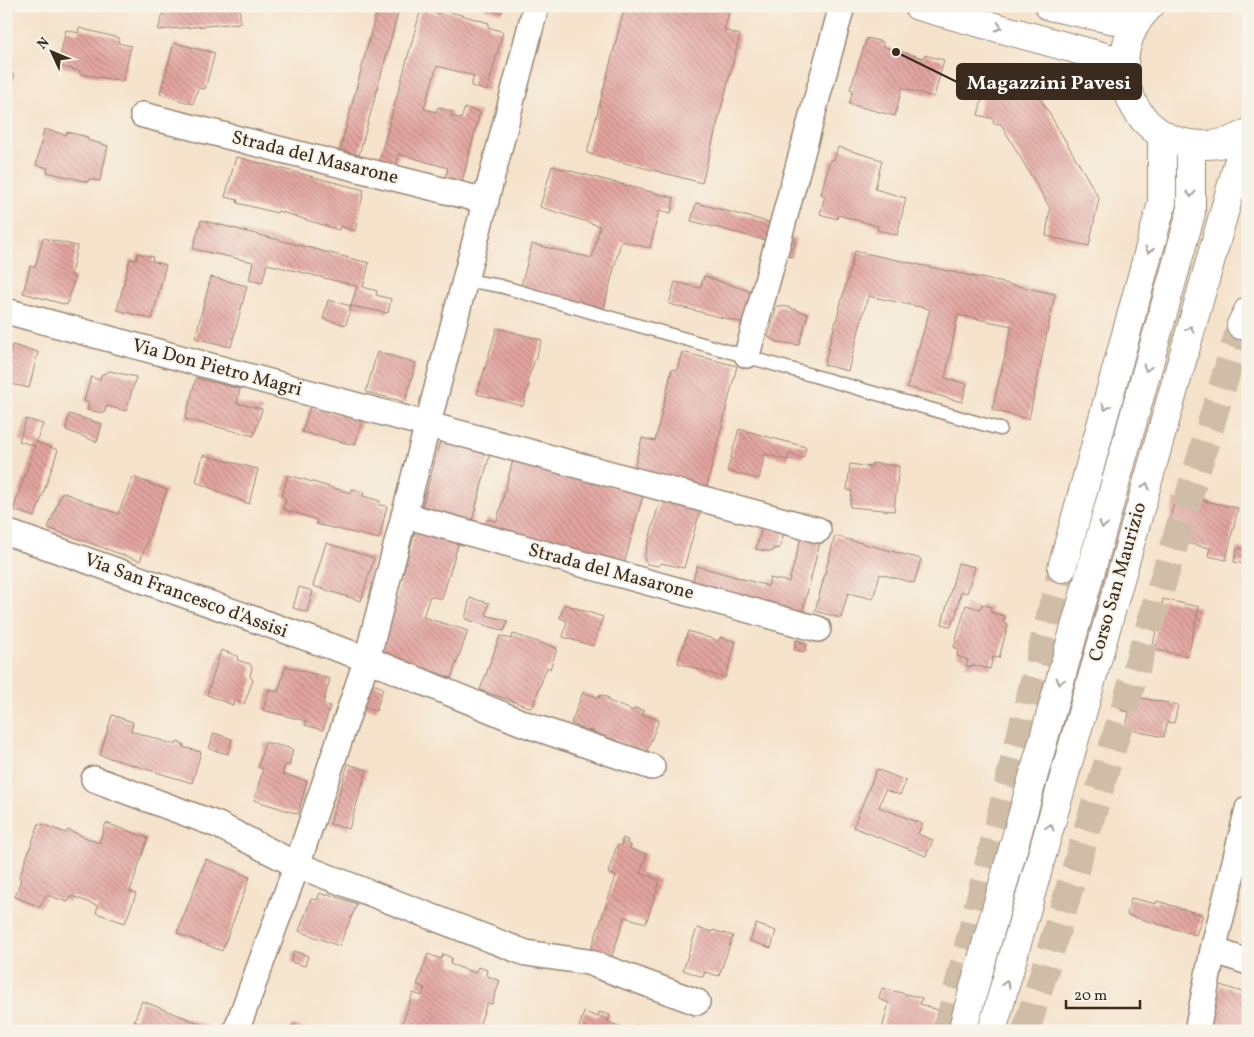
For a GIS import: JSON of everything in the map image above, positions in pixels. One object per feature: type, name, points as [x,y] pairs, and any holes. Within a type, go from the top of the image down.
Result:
[{"type":"main road","points":[[918,6],[1123,62]]},
{"type":"main road","points":[[1049,6],[1142,15],[1126,43],[1123,62],[1125,84],[1133,104],[1145,122],[1162,135],[1192,146],[1220,145],[1247,134]]},
{"type":"main road","name":"Corso San Maurizio","points":[[992,1031],[1247,134]]},
{"type":"main road","points":[[1062,568],[1162,203],[1162,135]]},
{"type":"main road","name":"Corso San Maurizio","points":[[962,1031],[1191,213],[1192,146]]},
{"type":"street","points":[[236,1031],[297,865],[366,660],[536,6]]},
{"type":"street","points":[[747,355],[842,6]]},
{"type":"street","name":"Strada del Masarone","points":[[143,115],[486,201]]},
{"type":"street","name":"Via Don Pietro Magri","points":[[6,310],[428,426]]},
{"type":"street","points":[[428,426],[818,530]]},
{"type":"street","name":"Strada del Masarone","points":[[404,515],[818,629]]},
{"type":"street","name":"Via San Francesco d'Assisi","points":[[6,532],[366,660]]},
{"type":"street","points":[[366,660],[525,724],[652,767]]},
{"type":"street","points":[[94,780],[218,824],[297,865],[526,953],[588,962],[697,1002]]},
{"type":"street","points":[[1197,1031],[1213,950],[1248,809]]},
{"type":"street","points":[[1213,950],[1248,962]]},
{"type":"lane","points":[[466,280],[500,286],[747,355],[1000,429]]},
{"type":"building","points":[[165,6],[240,6],[240,23],[158,30]]},
{"type":"building","points":[[378,6],[400,6],[359,155],[340,150]]},
{"type":"building","points":[[485,6],[504,6],[502,13],[485,9]]},
{"type":"building","points":[[625,6],[641,8],[642,6],[731,6],[724,30],[740,35],[702,183],[587,153]]},
{"type":"building","points":[[421,9],[438,14],[440,9],[489,23],[488,27],[503,32],[487,91],[471,86],[474,76],[437,66],[424,109],[436,112],[438,107],[452,112],[451,116],[461,119],[465,108],[480,112],[462,182],[445,178],[448,168],[399,154],[396,165],[379,161]]},
{"type":"building","points":[[79,28],[119,38],[118,43],[131,46],[123,81],[80,74],[80,71],[58,66],[66,30],[78,33]]},
{"type":"building","points":[[867,38],[883,42],[882,46],[923,58],[924,55],[944,60],[934,97],[902,88],[895,116],[849,104],[853,90],[850,89]]},
{"type":"building","points":[[174,43],[215,53],[205,89],[198,88],[193,104],[160,94]]},
{"type":"building","points":[[6,62],[12,64],[10,74],[14,75],[8,98]]},
{"type":"building","points":[[989,72],[1032,84],[1099,198],[1089,246],[1046,236],[1050,208],[1001,124],[993,123],[994,119],[978,115]]},
{"type":"building","points":[[44,129],[66,135],[67,132],[88,137],[87,140],[108,146],[100,181],[89,179],[88,182],[47,172],[48,168],[36,165]]},
{"type":"building","points":[[838,147],[882,160],[875,189],[906,198],[897,235],[878,230],[878,226],[838,215],[837,219],[820,214],[825,196],[821,194],[830,160],[834,160]]},
{"type":"building","points":[[236,157],[364,190],[355,231],[340,226],[339,230],[278,211],[277,213],[237,203],[238,200],[225,197]]},
{"type":"building","points":[[552,166],[674,198],[671,213],[659,210],[650,248],[621,241],[604,308],[521,286],[532,244],[592,258],[600,226],[540,207]]},
{"type":"building","points":[[696,203],[772,223],[768,241],[691,221]]},
{"type":"building","points":[[201,220],[369,263],[363,287],[377,291],[376,295],[391,299],[388,313],[351,306],[357,286],[267,264],[262,283],[249,280],[253,262],[193,249]]},
{"type":"building","points":[[782,236],[796,239],[792,257],[778,254]]},
{"type":"building","points":[[43,238],[77,246],[71,275],[75,277],[67,305],[23,293],[30,266],[35,267]]},
{"type":"building","points":[[855,251],[1055,294],[1029,419],[992,410],[1012,326],[958,315],[945,378],[967,384],[962,402],[907,387],[930,309],[868,296],[848,371],[824,365]]},
{"type":"building","points":[[138,253],[153,257],[152,261],[166,265],[152,319],[117,310],[130,259],[136,260]]},
{"type":"building","points":[[704,276],[752,292],[743,323],[669,304],[675,282],[700,288]]},
{"type":"building","points":[[211,277],[247,286],[231,347],[195,338]]},
{"type":"building","points":[[328,300],[351,306],[346,325],[323,319]]},
{"type":"building","points":[[777,306],[788,307],[808,314],[799,345],[777,342],[768,337]]},
{"type":"building","points":[[497,328],[542,340],[527,382],[529,383],[523,406],[477,394]]},
{"type":"building","points":[[12,345],[38,352],[29,388],[6,383],[6,365]]},
{"type":"building","points":[[377,352],[416,363],[405,402],[366,392]]},
{"type":"building","points":[[682,352],[737,366],[706,489],[634,469],[642,438],[655,441],[672,369],[677,370]]},
{"type":"building","points":[[109,371],[136,377],[126,411],[107,406],[104,413],[87,410],[89,403],[84,401],[91,377],[100,380],[101,375]]},
{"type":"building","points":[[196,378],[240,389],[237,403],[262,409],[254,436],[185,419]]},
{"type":"building","points":[[310,407],[362,420],[355,445],[302,432]]},
{"type":"building","points":[[69,414],[102,424],[97,442],[66,430]]},
{"type":"building","points":[[26,419],[43,424],[36,442],[58,450],[35,517],[13,510],[35,446],[19,441]]},
{"type":"building","points":[[739,429],[806,447],[803,458],[789,454],[788,460],[765,454],[759,479],[727,471]]},
{"type":"building","points":[[440,441],[490,454],[471,525],[421,511]]},
{"type":"building","points":[[203,455],[258,469],[249,504],[196,482]]},
{"type":"building","points":[[513,460],[643,495],[623,568],[483,529],[487,519],[497,521]]},
{"type":"building","points":[[872,463],[899,466],[894,511],[850,507],[852,491],[847,490],[850,464],[871,467]]},
{"type":"building","points":[[288,475],[351,493],[352,489],[364,492],[363,496],[380,501],[379,505],[387,506],[379,539],[316,524],[317,520],[283,509],[286,498],[282,496]]},
{"type":"building","points":[[133,477],[167,490],[140,561],[48,528],[62,492],[118,514]]},
{"type":"building","points":[[1191,498],[1238,508],[1226,560],[1208,556],[1210,548],[1181,542],[1185,527],[1169,523],[1175,499],[1190,502]]},
{"type":"building","points":[[660,500],[700,511],[684,568],[661,563],[659,566],[647,564],[644,558]]},
{"type":"building","points":[[417,525],[460,538],[442,599],[430,596],[423,617],[468,631],[451,678],[380,652]]},
{"type":"building","points":[[762,527],[784,533],[779,549],[774,548],[772,552],[756,549]]},
{"type":"building","points":[[835,536],[921,559],[914,583],[880,574],[873,599],[848,593],[841,618],[815,611]]},
{"type":"building","points":[[801,538],[820,542],[801,617],[691,587],[697,566],[768,586],[770,578],[789,582]]},
{"type":"building","points":[[326,543],[374,558],[361,601],[313,586]]},
{"type":"building","points":[[1237,548],[1248,550],[1248,564],[1234,562]]},
{"type":"building","points":[[958,563],[975,567],[967,593],[961,591],[955,619],[953,618],[951,627],[942,624]]},
{"type":"building","points":[[299,587],[313,591],[307,612],[293,608]]},
{"type":"building","points":[[470,598],[489,603],[486,615],[508,621],[504,631],[465,619]]},
{"type":"building","points":[[1163,599],[1199,607],[1188,656],[1152,649]]},
{"type":"building","points":[[564,604],[603,617],[593,646],[563,637],[567,621],[560,618]]},
{"type":"building","points":[[982,604],[991,607],[990,612],[1005,616],[1003,622],[1008,625],[999,658],[993,657],[990,669],[973,665],[972,667],[966,666],[968,660],[957,656],[958,649],[954,647],[966,605],[980,609]]},
{"type":"building","points":[[688,631],[719,641],[720,637],[736,642],[725,678],[678,663]]},
{"type":"building","points":[[513,634],[557,648],[550,669],[547,667],[532,708],[480,690],[500,636],[511,639]]},
{"type":"building","points":[[796,640],[807,644],[805,652],[794,650]]},
{"type":"building","points":[[221,650],[238,656],[237,660],[250,664],[252,668],[250,676],[253,680],[244,704],[234,700],[233,705],[207,695]]},
{"type":"building","points":[[286,666],[330,679],[323,704],[330,706],[323,730],[305,725],[306,721],[263,710],[269,689],[278,692]]},
{"type":"building","points":[[371,683],[383,688],[376,711],[364,708]]},
{"type":"building","points":[[583,692],[599,698],[600,695],[609,698],[608,701],[634,711],[635,708],[644,711],[642,714],[659,720],[647,751],[637,748],[636,751],[627,748],[628,745],[589,730],[588,733],[571,723]]},
{"type":"building","points":[[1125,695],[1178,705],[1174,723],[1167,722],[1164,737],[1126,729],[1129,712],[1121,710]]},
{"type":"building","points":[[112,715],[133,722],[131,731],[176,745],[177,742],[184,744],[183,747],[201,752],[192,783],[100,755]]},
{"type":"building","points":[[214,733],[232,739],[228,754],[209,749]]},
{"type":"building","points":[[265,742],[293,749],[289,766],[285,765],[282,774],[307,781],[298,814],[254,800],[263,769],[258,767]]},
{"type":"building","points":[[348,764],[367,770],[349,829],[330,824]]},
{"type":"building","points":[[877,769],[906,781],[900,795],[885,790],[879,807],[922,824],[918,834],[933,840],[926,856],[853,827]]},
{"type":"building","points":[[39,823],[66,833],[68,830],[99,843],[106,823],[148,838],[130,891],[136,894],[125,923],[96,913],[98,906],[72,896],[68,902],[46,895],[40,907],[15,897],[21,879],[19,878]]},
{"type":"building","points":[[623,838],[628,840],[627,844],[631,845],[630,849],[647,854],[640,873],[660,880],[646,923],[625,917],[610,962],[589,955],[616,876],[608,873],[617,845],[621,846]]},
{"type":"building","points":[[206,859],[250,877],[222,951],[177,933]]},
{"type":"building","points":[[320,893],[357,904],[339,946],[299,931],[311,899],[317,900]]},
{"type":"building","points":[[1131,898],[1156,904],[1157,901],[1203,915],[1196,935],[1127,915]]},
{"type":"building","points":[[756,924],[776,931],[771,948],[750,941]]},
{"type":"building","points":[[697,928],[712,932],[713,930],[733,936],[719,976],[705,972],[703,977],[683,970]]},
{"type":"building","points":[[294,951],[308,956],[305,966],[291,962]]},
{"type":"building","points":[[428,954],[441,959],[443,954],[452,958],[450,964],[475,973],[478,967],[487,970],[486,975],[500,981],[492,1004],[487,1003],[480,1023],[483,1026],[482,1031],[414,1031],[402,1024],[413,993],[422,996],[425,988],[417,985]]},
{"type":"building","points":[[1220,985],[1248,994],[1248,1030],[1213,1031],[1206,1029]]},
{"type":"building","points":[[882,988],[922,998],[920,1004],[938,1010],[934,1025],[937,1026],[935,1031],[882,1029],[889,1003],[879,999]]},
{"type":"building","points":[[142,1001],[209,1027],[207,1031],[160,1031],[134,1021]]},
{"type":"building","points":[[584,1012],[598,1017],[599,1012],[610,1015],[608,1022],[633,1031],[578,1031]]},
{"type":"building","points":[[292,1025],[306,1030],[306,1031],[290,1031]]},
{"type":"building","points":[[635,1025],[645,1028],[644,1031],[633,1031]]},
{"type":"tunnel","points":[[1026,1031],[1241,325]]},
{"type":"tunnel","points":[[947,1031],[1062,568]]},
{"type":"place","name":"Magazzini Pavesi","points":[[896,52]]}]
